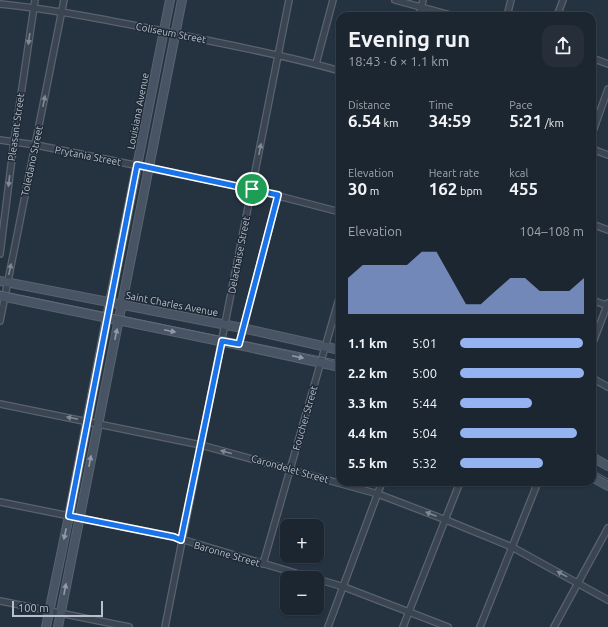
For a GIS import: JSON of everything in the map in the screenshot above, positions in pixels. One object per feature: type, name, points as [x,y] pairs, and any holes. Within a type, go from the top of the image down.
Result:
[{"type":"street","name":"Pleasant Street","points":[[0,254],[34,0]]},
{"type":"street","name":"Toledano Street","points":[[0,321],[4,282],[36,145],[64,0]]},
{"type":"street","name":"Louisiana Avenue","points":[[46,627],[170,0]]},
{"type":"street","points":[[58,627],[182,0]]},
{"type":"street","name":"Delachaise Street","points":[[165,627],[181,540],[226,325],[289,0]]},
{"type":"street","points":[[316,64],[333,0]]},
{"type":"street","points":[[395,0],[439,12]]},
{"type":"street","points":[[420,12],[423,0]]},
{"type":"street","points":[[508,12],[512,0]]},
{"type":"street","points":[[558,12],[563,0]]},
{"type":"street","name":"Coliseum Street","points":[[0,4],[62,12],[164,31],[279,55],[336,70]]},
{"type":"street","points":[[596,60],[608,64]]},
{"type":"street","points":[[596,123],[608,89]]},
{"type":"street","name":"Prytania Street","points":[[0,140],[36,145],[252,189],[336,211]]},
{"type":"street","points":[[596,151],[608,156]]},
{"type":"street","points":[[239,344],[278,195]]},
{"type":"street","points":[[596,226],[608,230]]},
{"type":"street","points":[[122,241],[134,243]]},
{"type":"street","name":"Saint Charles Avenue","points":[[4,282],[242,328],[336,349]]},
{"type":"street","points":[[2,296],[239,344],[336,366]]},
{"type":"street","points":[[596,301],[608,305],[596,335]]},
{"type":"street","name":"Foucher Street","points":[[264,564],[336,309]]},
{"type":"street","points":[[596,380],[608,387]]},
{"type":"street","points":[[92,391],[104,393]]},
{"type":"street","name":"Carondelet Street","points":[[0,404],[201,445],[336,482]]},
{"type":"street","points":[[596,459],[608,466]]},
{"type":"street","points":[[596,478],[608,486]]},
{"type":"street","name":"Carondelet Street","points":[[350,486],[378,494],[512,547],[608,600]]},
{"type":"street","points":[[328,627],[381,486]]},
{"type":"street","points":[[403,627],[459,486]]},
{"type":"street","points":[[480,627],[536,486]]},
{"type":"street","name":"Baronne Street","points":[[0,502],[174,537],[288,571]]},
{"type":"street","points":[[554,627],[608,528]]},
{"type":"street","points":[[324,581],[409,611],[448,627]]},
{"type":"street","points":[[0,601],[129,627]]},
{"type":"tram line","points":[[0,291],[336,360]]},
{"type":"tram line","points":[[596,472],[608,479]]},
{"type":"route","points":[[137,165],[252,189],[278,195],[239,344],[222,341],[181,540],[174,537],[69,516],[137,165]]}]
